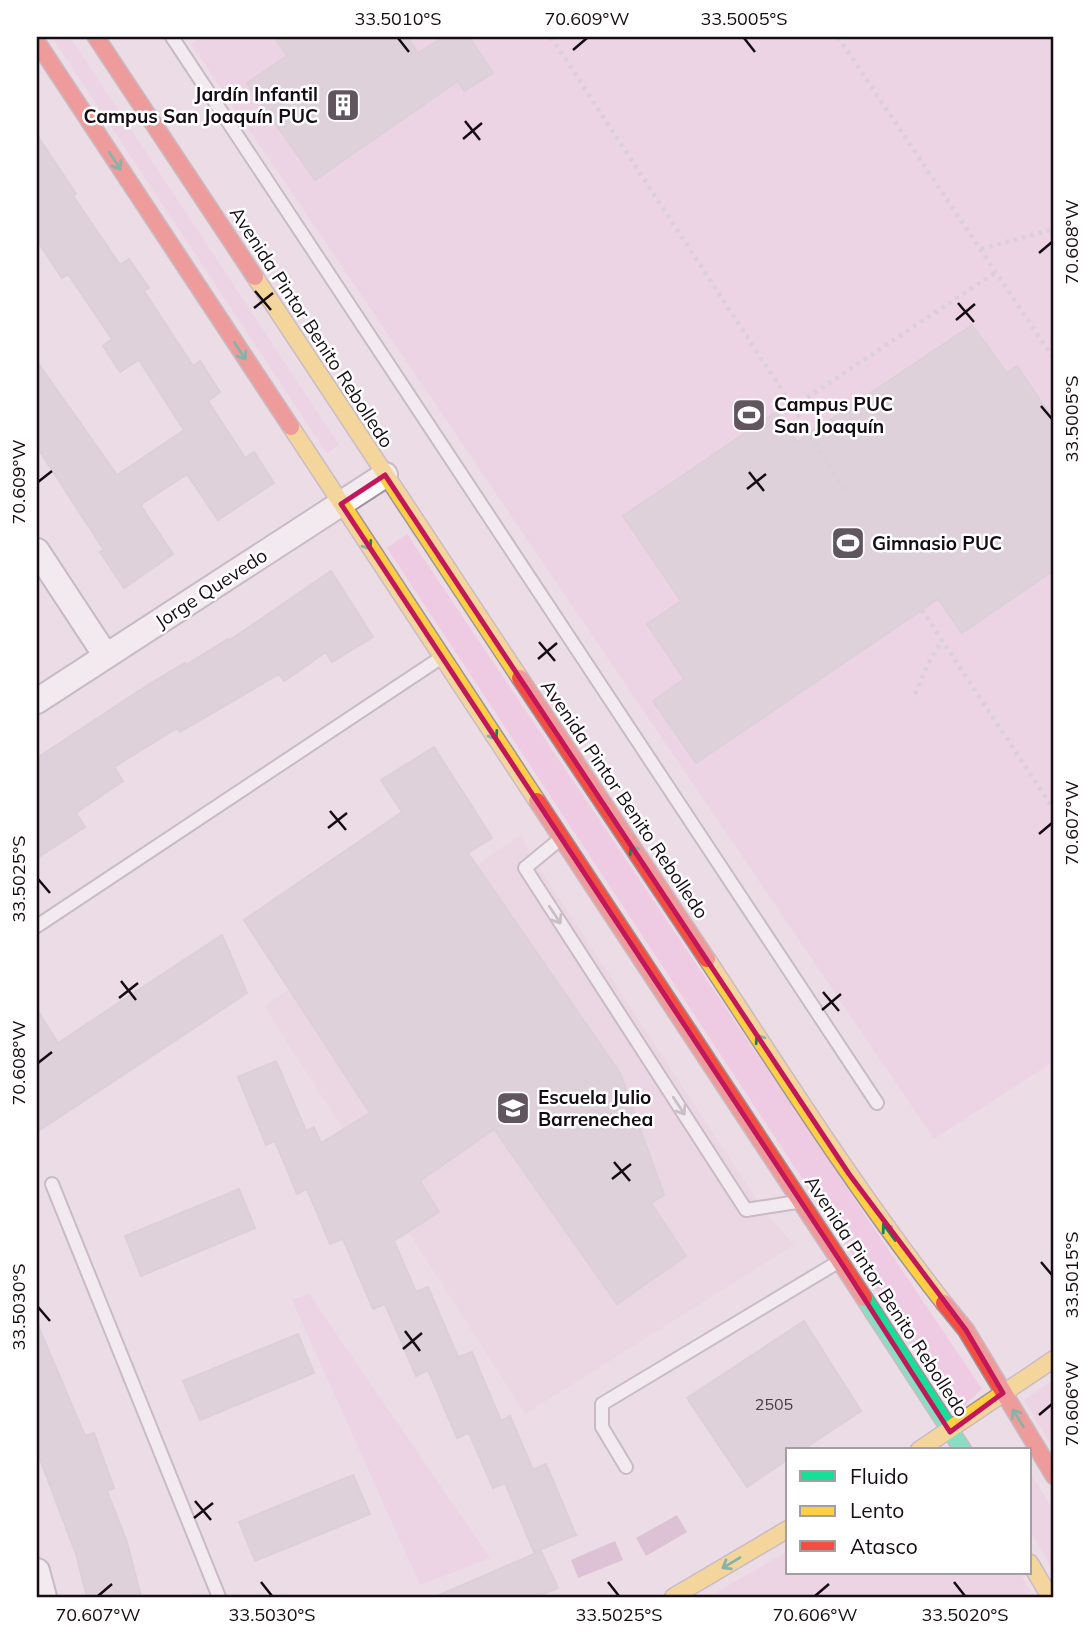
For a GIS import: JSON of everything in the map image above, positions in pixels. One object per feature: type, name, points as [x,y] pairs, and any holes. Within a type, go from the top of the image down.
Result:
[{"type":"street","name":"Avenida Pintor Benito Rebolledo","points":[[96,37],[849,1174],[894,1239],[966,1330],[1054,1476]]},
{"type":"street","name":"Avenida Pintor Benito Rebolledo","points":[[37,43],[962,1448]]},
{"type":"street","name":"Jorge Quevedo","points":[[37,701],[385,475]]},
{"type":"street","points":[[37,551],[106,656]]},
{"type":"street","points":[[922,1448],[950,1432],[1054,1359]]},
{"type":"street","points":[[673,1597],[786,1530]]},
{"type":"street","points":[[1032,1566],[1050,1597]]},
{"type":"street","points":[[37,1571],[44,1597]]},
{"type":"lane","points":[[172,37],[877,1103]]},
{"type":"lane","points":[[37,926],[442,657]]},
{"type":"lane","points":[[561,838],[525,869],[746,1210],[801,1201]]},
{"type":"lane","points":[[52,1184],[219,1597]]},
{"type":"lane","points":[[626,1467],[602,1426],[601,1404],[840,1261]]},
{"type":"path","points":[[551,37],[793,407],[843,489]]},
{"type":"path","points":[[838,37],[1054,359]]},
{"type":"path","points":[[981,249],[1054,229]]},
{"type":"path","points":[[793,407],[996,272]]},
{"type":"path","points":[[922,610],[1054,810]]},
{"type":"path","points":[[915,694],[942,640]]},
{"type":"highlighted area","points":[[385,475],[849,1174],[966,1330],[1003,1393],[950,1432],[840,1261],[341,504]]},
{"type":"shaded area","points":[[52,37],[70,37],[339,445],[327,454]]},
{"type":"shaded area","name":"Campus PUC San Joaquín","points":[[201,37],[1054,37],[1054,1061],[934,1139],[191,44]]},
{"type":"shaded area","points":[[407,534],[982,1389],[961,1409],[952,1406],[387,548]]},
{"type":"shaded area","name":"Escuela Julio Barrenechea","points":[[521,835],[534,860],[763,1209],[794,1245],[525,1414],[264,1006]]},
{"type":"shaded area","points":[[309,1294],[490,1558],[420,1585],[292,1300]]},
{"type":"shaded area","points":[[1054,1379],[1054,1450],[1024,1400]]},
{"type":"shaded area","points":[[1032,1475],[1054,1511],[1054,1572],[1032,1534]]},
{"type":"shaded area","points":[[677,1515],[687,1532],[646,1556],[636,1538]]},
{"type":"shaded area","points":[[615,1541],[623,1560],[578,1578],[571,1560]]},
{"type":"shaded area","points":[[786,1552],[786,1574],[1021,1574],[1030,1590],[1027,1597],[708,1597]]},
{"type":"building","name":"Jardín Infantil Campus San Joaquín PUC","points":[[274,37],[407,37],[418,53],[444,37],[469,37],[493,73],[464,91],[458,81],[315,180],[247,83],[287,56]]},
{"type":"building","points":[[37,135],[76,194],[73,196],[120,265],[129,259],[149,288],[144,291],[193,366],[200,361],[220,392],[208,401],[245,458],[254,452],[274,483],[218,520],[187,474],[143,503],[141,506],[173,554],[124,588],[100,552],[104,550],[37,447],[37,362],[117,475],[184,430],[139,360],[120,372],[103,346],[112,339],[68,274],[62,278],[37,240]]},
{"type":"building","name":"Gimnasio PUC","points":[[972,325],[1007,373],[1017,366],[1054,421],[1054,570],[962,633],[938,599],[696,763],[653,701],[684,679],[647,624],[681,601],[623,516],[776,412],[797,442]]},
{"type":"building","points":[[331,571],[373,637],[332,662],[326,652],[284,681],[279,674],[180,732],[177,728],[114,767],[123,781],[76,813],[85,827],[37,858],[37,758],[151,683],[230,640]]},
{"type":"building","points":[[434,747],[492,838],[468,853],[620,1073],[664,1195],[651,1203],[686,1256],[617,1304],[494,1129],[420,1181],[439,1212],[394,1241],[416,1292],[428,1287],[458,1357],[472,1352],[501,1421],[510,1416],[533,1470],[546,1464],[576,1535],[534,1552],[505,1483],[493,1488],[469,1433],[457,1438],[428,1370],[416,1376],[385,1304],[373,1309],[343,1239],[330,1244],[307,1189],[297,1194],[275,1141],[266,1145],[238,1077],[276,1061],[306,1131],[314,1127],[321,1143],[370,1113],[244,920],[402,812],[381,780]]},
{"type":"building","points":[[222,935],[247,993],[37,1132],[37,1010],[58,1043]]},
{"type":"building","points":[[239,1189],[255,1228],[141,1276],[125,1236]]},
{"type":"building","points":[[804,1321],[861,1411],[805,1448],[786,1448],[786,1460],[747,1487],[687,1398]]},
{"type":"building","points":[[37,1323],[85,1436],[94,1433],[114,1488],[107,1491],[127,1542],[141,1597],[87,1597],[76,1554],[37,1451]]},
{"type":"building","points":[[298,1334],[314,1373],[200,1420],[183,1381]]},
{"type":"building","points":[[353,1475],[370,1514],[255,1561],[239,1522]]},
{"type":"building","points":[[541,1551],[558,1588],[537,1597],[435,1597]]},
{"type":"traffic: fast","points":[[864,1298],[962,1448]]},
{"type":"traffic: slow","points":[[255,277],[520,678]]},
{"type":"traffic: slow","points":[[291,427],[537,801]]},
{"type":"traffic: slow","points":[[707,959],[852,1177],[944,1303]]},
{"type":"traffic: slow","points":[[922,1448],[1054,1359]]},
{"type":"traffic: slow","points":[[673,1597],[786,1530]]},
{"type":"traffic: slow","points":[[1032,1566],[1050,1597]]},
{"type":"traffic: jam","points":[[96,37],[255,277]]},
{"type":"traffic: jam","points":[[37,42],[291,427]]},
{"type":"traffic: jam","points":[[520,678],[707,959]]},
{"type":"traffic: jam","points":[[537,801],[864,1298]]},
{"type":"traffic: jam","points":[[944,1303],[966,1330],[1054,1476]]},
{"type":"place","name":"Jardín Infantil Campus San Joaquín PUC","points":[[343,105]]},
{"type":"place","name":"Campus PUC San Joaquín","points":[[749,415]]},
{"type":"place","name":"Gimnasio PUC","points":[[848,543]]},
{"type":"place","name":"Escuela Julio Barrenechea","points":[[513,1108]]}]
